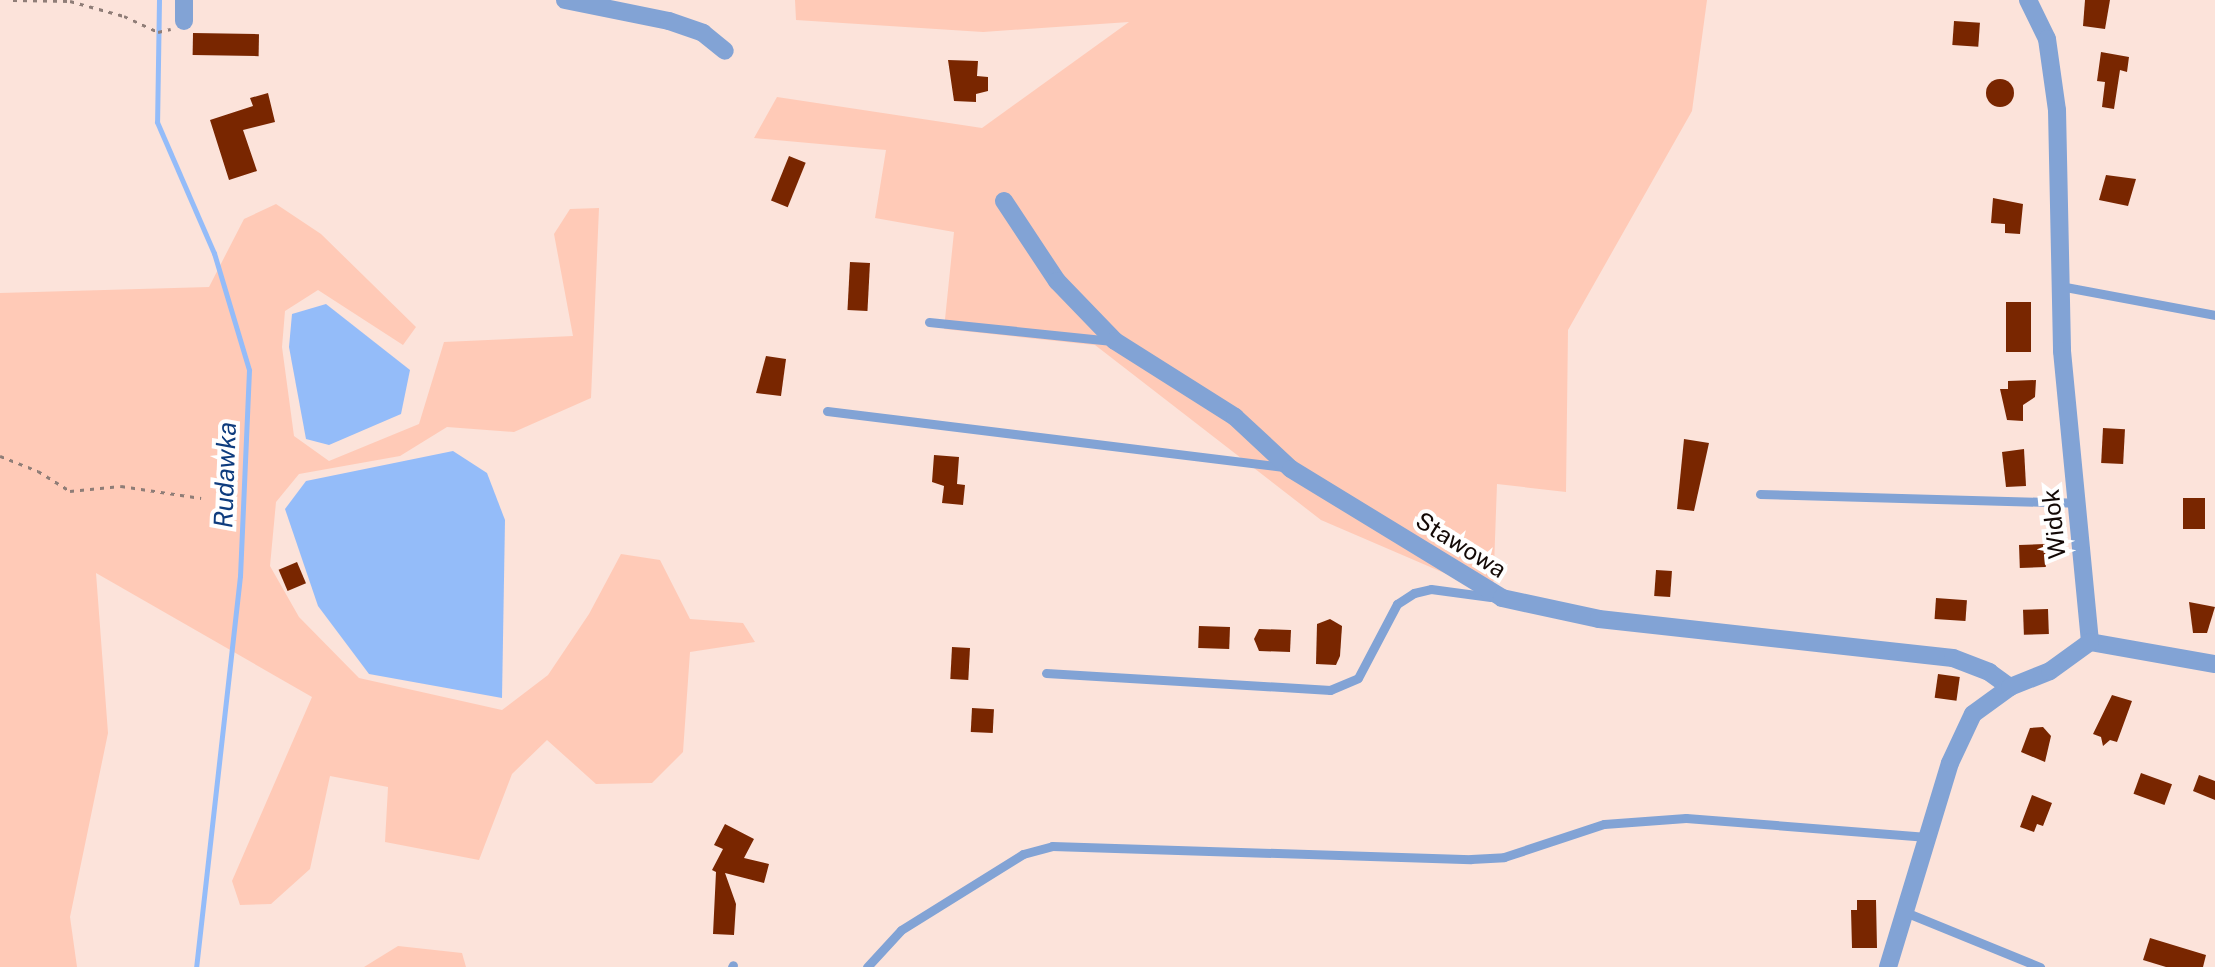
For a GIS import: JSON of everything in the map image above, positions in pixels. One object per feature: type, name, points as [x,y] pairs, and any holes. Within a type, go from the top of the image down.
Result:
[{"type":"street","points":[[184,0],[184,21]]},
{"type":"street","points":[[565,0],[669,21],[703,33],[725,51]]},
{"type":"street","name":"Widok","points":[[2028,0],[2047,39],[2057,110],[2060,286],[2090,642]]},
{"type":"street","name":"Stawowa","points":[[1004,201],[1057,281],[1115,341],[1235,417],[1291,469],[1414,542],[1449,571],[1502,598],[1599,619],[1953,658],[1989,672],[2010,687]]},
{"type":"street","points":[[1888,967],[1950,763],[1973,714],[2010,687],[2050,671],[2090,642],[2215,664]]},
{"type":"lane","points":[[2060,286],[2215,315]]},
{"type":"lane","points":[[929,322],[1115,341]]},
{"type":"lane","points":[[827,411],[1291,469]]},
{"type":"lane","points":[[1760,494],[2076,503]]},
{"type":"lane","points":[[1046,673],[1330,690],[1358,678],[1397,604],[1414,593],[1431,589],[1502,598]]},
{"type":"lane","points":[[867,967],[901,930],[1023,854],[1052,846],[1471,859],[1504,857],[1604,824],[1686,818],[1927,837]]},
{"type":"lane","points":[[1905,912],[2040,967]]},
{"type":"path","points":[[13,0],[70,1],[124,16],[158,32],[184,21]]},
{"type":"path","points":[[0,456],[70,491],[121,486],[201,498]]},
{"type":"shaded area","points":[[795,0],[1707,0],[1692,111],[1568,330],[1566,492],[1497,484],[1493,594],[1321,520],[1095,345],[944,329],[954,232],[875,218],[886,150],[754,138],[777,97],[982,128],[1129,22],[983,32],[796,20]]},
{"type":"shaded area","points":[[276,204],[321,234],[416,327],[403,345],[318,290],[285,311],[282,347],[294,436],[329,461],[419,424],[444,342],[573,336],[554,234],[570,209],[599,208],[591,398],[514,432],[447,427],[400,456],[299,474],[276,502],[270,566],[299,617],[359,678],[502,710],[548,675],[589,614],[621,554],[660,560],[690,619],[743,623],[755,642],[690,652],[683,752],[652,783],[596,784],[547,740],[512,774],[479,860],[385,842],[388,787],[330,776],[310,869],[271,904],[240,905],[232,881],[312,697],[96,573],[108,733],[70,917],[77,967],[0,967],[0,293],[209,287],[244,219]]},
{"type":"shaded area","points":[[398,946],[462,953],[466,967],[364,967]]},
{"type":"water","points":[[326,304],[410,370],[401,414],[329,445],[306,439],[289,347],[292,314]]},
{"type":"water","points":[[453,451],[487,473],[505,520],[502,698],[369,674],[318,606],[285,509],[306,481]]},
{"type":"building","points":[[2085,0],[2110,0],[2105,29],[2083,26]]},
{"type":"building","points":[[1954,21],[1980,23],[1978,47],[1952,45]]},
{"type":"building","points":[[193,33],[259,34],[259,56],[193,55]]},
{"type":"building","points":[[2101,52],[2129,57],[2127,72],[2120,70],[2114,109],[2102,107],[2105,82],[2097,81]]},
{"type":"building","points":[[948,60],[978,61],[977,76],[988,77],[988,91],[976,94],[976,102],[954,101]]},
{"type":"building","points":[[2000,79],[2010,83],[2014,93],[2010,103],[2000,107],[1990,103],[1986,93],[1990,83]]},
{"type":"building","points":[[268,93],[275,122],[243,130],[257,171],[229,180],[210,120],[253,106],[250,98]]},
{"type":"building","points":[[789,156],[806,163],[788,207],[771,201]]},
{"type":"building","points":[[2106,175],[2136,179],[2128,206],[2099,200]]},
{"type":"building","points":[[1993,198],[2023,204],[2020,234],[2005,233],[2005,224],[1991,223]]},
{"type":"building","points":[[850,262],[870,263],[867,311],[847,310]]},
{"type":"building","points":[[2006,302],[2031,302],[2031,352],[2006,352]]},
{"type":"building","points":[[766,356],[786,359],[781,396],[756,393]]},
{"type":"building","points":[[2036,380],[2035,397],[2023,405],[2023,421],[2007,420],[2000,389],[2008,389],[2008,381]]},
{"type":"building","points":[[2103,428],[2125,429],[2123,464],[2101,463]]},
{"type":"building","points":[[1684,439],[1709,443],[1694,511],[1677,509]]},
{"type":"building","points":[[2024,449],[2026,486],[2006,487],[2002,452]]},
{"type":"building","points":[[934,455],[959,457],[957,484],[965,485],[963,505],[942,503],[944,486],[932,482]]},
{"type":"building","points":[[2183,498],[2205,498],[2205,529],[2183,529]]},
{"type":"building","points":[[2045,544],[2046,567],[2020,568],[2019,545]]},
{"type":"building","points":[[297,562],[306,583],[288,591],[279,570]]},
{"type":"building","points":[[1656,570],[1672,571],[1670,597],[1654,596]]},
{"type":"building","points":[[1936,598],[1967,600],[1965,621],[1935,619]]},
{"type":"building","points":[[2189,602],[2215,607],[2207,633],[2193,633]]},
{"type":"building","points":[[2048,609],[2049,634],[2024,635],[2023,610]]},
{"type":"building","points":[[1330,619],[1342,626],[1340,656],[1336,665],[1316,664],[1317,624]]},
{"type":"building","points":[[1199,626],[1230,627],[1229,649],[1198,648]]},
{"type":"building","points":[[1259,629],[1291,630],[1290,652],[1259,651],[1254,639]]},
{"type":"building","points":[[952,647],[970,648],[968,680],[950,679]]},
{"type":"building","points":[[1938,674],[1960,677],[1956,701],[1935,698]]},
{"type":"building","points":[[2112,695],[2132,701],[2117,742],[2110,740],[2103,746],[2101,737],[2093,734]]},
{"type":"building","points":[[972,708],[994,709],[993,733],[971,732]]},
{"type":"building","points":[[2043,727],[2051,736],[2045,762],[2021,752],[2030,728]]},
{"type":"building","points":[[2141,773],[2172,784],[2164,805],[2133,794]]},
{"type":"building","points":[[2199,775],[2215,781],[2215,800],[2193,791]]},
{"type":"building","points":[[2032,795],[2052,803],[2043,826],[2037,824],[2034,832],[2020,827]]},
{"type":"building","points":[[725,824],[754,839],[744,858],[769,864],[764,883],[725,873],[736,904],[734,935],[713,934],[716,872],[712,870],[723,849],[714,845]]},
{"type":"building","points":[[1857,900],[1876,900],[1877,948],[1852,948],[1851,910],[1857,910]]},
{"type":"building","points":[[2150,938],[2206,955],[2203,967],[2166,967],[2143,960]]},
{"type":"waterway","name":"Rudawka","points":[[159,0],[157,122],[214,253],[249,370],[240,576],[196,967]]}]
